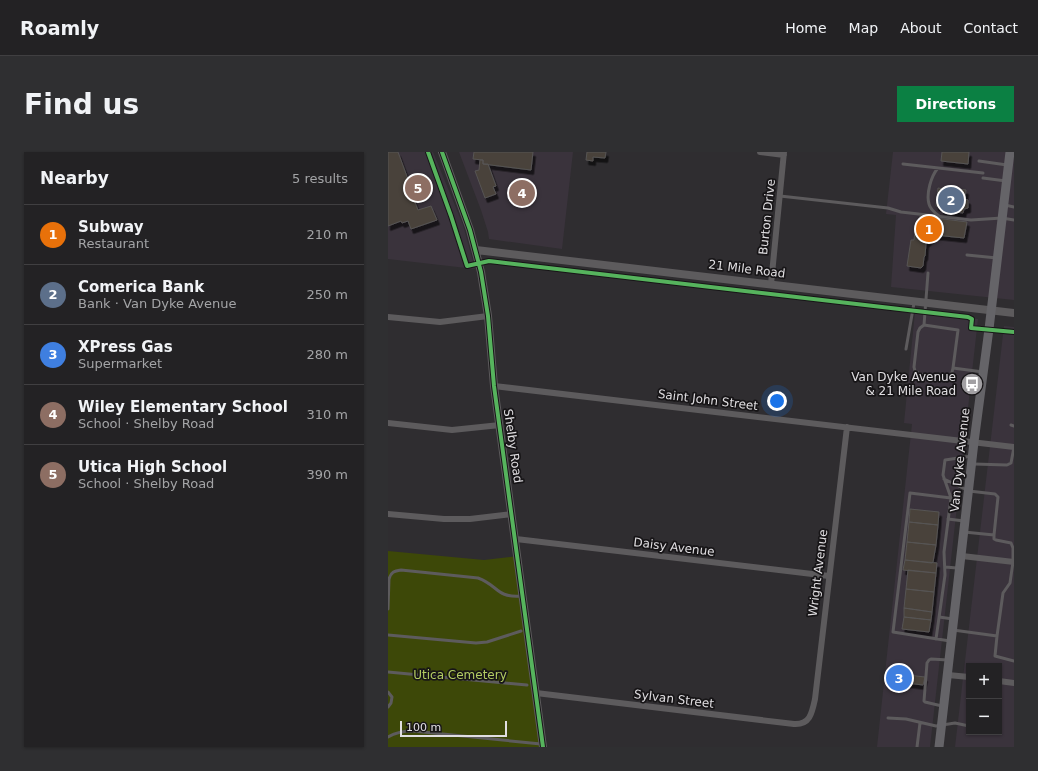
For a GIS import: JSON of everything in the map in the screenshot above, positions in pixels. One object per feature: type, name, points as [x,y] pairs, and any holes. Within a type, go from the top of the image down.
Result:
[{"type":"main road","name":"Van Dyke Avenue","points":[[939,747],[974,442],[1010,152]]},
{"type":"street","name":"Shelby Road","points":[[442,152],[470,230],[481,272],[488,316],[494,386],[543,746]]},
{"type":"street","points":[[760,152],[784,154]]},
{"type":"street","name":"Burton Drive","points":[[771,284],[784,154]]},
{"type":"street","name":"21 Mile Road","points":[[476,250],[1014,313]]},
{"type":"street","points":[[388,317],[440,322],[488,316]]},
{"type":"street","name":"Saint John Street","points":[[494,386],[1014,447]]},
{"type":"street","points":[[388,423],[452,430],[500,425]]},
{"type":"street","name":"Wright Avenue","points":[[808,720],[815,699],[847,427]]},
{"type":"street","points":[[388,514],[444,519],[470,519],[512,514]]},
{"type":"street","name":"Daisy Avenue","points":[[516,540],[829,576]]},
{"type":"street","points":[[962,556],[1014,562]]},
{"type":"street","points":[[948,675],[966,677]]},
{"type":"street","points":[[1002,681],[1014,683]]},
{"type":"street","name":"Sylvan Street","points":[[536,694],[794,724],[800,724],[808,720]]},
{"type":"lane","points":[[979,161],[1008,165]]},
{"type":"lane","points":[[903,164],[983,174]]},
{"type":"lane","points":[[938,168],[932,175],[929,203],[933,210],[941,217]]},
{"type":"lane","points":[[983,178],[1006,181]]},
{"type":"lane","points":[[780,196],[888,208],[901,212],[941,217],[971,220],[1002,218],[1014,220]]},
{"type":"lane","points":[[1003,205],[1014,207]]},
{"type":"lane","points":[[967,255],[997,258]]},
{"type":"lane","points":[[924,325],[958,330],[954,368],[951,376],[946,378],[923,375],[915,371],[914,366],[918,332],[924,325],[928,273]]},
{"type":"lane","points":[[906,349],[914,301]]},
{"type":"lane","points":[[954,368],[983,372]]},
{"type":"lane","points":[[936,639],[944,589],[944,552],[951,498],[944,479],[945,460],[972,460],[1007,465],[1011,463],[1014,447]]},
{"type":"lane","points":[[944,479],[969,491],[995,494],[998,497],[994,537]]},
{"type":"lane","points":[[951,498],[910,493],[893,632],[952,642]]},
{"type":"lane","points":[[948,519],[966,521]]},
{"type":"lane","points":[[964,532],[994,537],[998,541],[1012,544],[1014,562],[1012,576],[1010,583],[1003,593],[995,656],[1014,660]]},
{"type":"lane","points":[[945,567],[960,568]]},
{"type":"lane","points":[[388,609],[390,574],[401,570],[478,578],[487,581],[500,593],[509,597],[523,596]]},
{"type":"lane","points":[[939,617],[954,619]]},
{"type":"lane","points":[[953,630],[997,636]]},
{"type":"lane","points":[[388,636],[476,643],[487,642],[521,631]]},
{"type":"lane","points":[[944,706],[925,702],[924,700],[927,663],[931,659],[950,660]]},
{"type":"lane","points":[[388,672],[527,685]]},
{"type":"lane","points":[[388,692],[392,697],[391,703],[388,707]]},
{"type":"lane","points":[[888,718],[906,719],[936,726],[955,723],[966,725]]},
{"type":"lane","points":[[917,747],[920,723]]},
{"type":"lane","points":[[388,737],[404,731],[413,731],[543,746]]},
{"type":"shaded area","points":[[388,152],[433,152],[463,225],[475,269],[388,259]]},
{"type":"shaded area","points":[[459,152],[573,152],[562,249],[489,239],[481,210]]},
{"type":"shaded area","points":[[893,152],[1014,152],[1014,300],[891,287],[896,215],[886,214]]},
{"type":"shaded area","points":[[915,312],[978,319],[930,747],[877,747],[912,424],[904,423]]},
{"type":"shaded area","points":[[1004,326],[1014,327],[1014,747],[955,747]]},
{"type":"green space","name":"Utica Cemetery","points":[[388,551],[484,560],[518,556],[543,747],[388,747]]},
{"type":"building","points":[[388,152],[398,152],[409,182],[407,182],[418,210],[431,206],[437,220],[411,229],[408,221],[402,223],[401,221],[388,226]]},
{"type":"building","points":[[474,152],[533,152],[531,170],[483,164],[483,160],[473,159]]},
{"type":"building","points":[[587,152],[606,152],[605,158],[593,157],[593,161],[586,160]]},
{"type":"building","points":[[942,152],[969,152],[968,164],[941,161]]},
{"type":"building","points":[[480,160],[483,160],[483,164],[488,164],[496,186],[493,187],[496,194],[485,198],[475,171],[479,170]]},
{"type":"building","points":[[944,187],[966,190],[965,199],[968,200],[968,208],[964,209],[963,213],[941,210],[942,207],[936,206],[938,188],[944,189]]},
{"type":"building","points":[[920,216],[967,222],[964,238],[935,235],[926,243],[923,266],[921,268],[907,266],[911,240],[914,240],[916,222],[919,223]]},
{"type":"building","points":[[910,509],[939,512],[938,525],[909,522]]},
{"type":"building","points":[[909,522],[938,525],[936,545],[907,542]]},
{"type":"building","points":[[907,542],[936,545],[933,562],[905,560]]},
{"type":"building","points":[[905,560],[937,563],[936,573],[903,570]]},
{"type":"building","points":[[908,570],[936,573],[934,592],[906,589]]},
{"type":"building","points":[[906,589],[934,592],[932,612],[904,608]]},
{"type":"building","points":[[904,608],[932,612],[931,620],[904,617]]},
{"type":"building","points":[[904,617],[931,620],[929,632],[902,629]]},
{"type":"building","points":[[894,673],[905,674],[903,683],[893,681]]},
{"type":"building","points":[[908,675],[925,677],[923,685],[907,683]]},
{"type":"cycle path","points":[[428,152],[467,266],[489,261],[968,317],[972,319],[971,328],[1014,332]]},
{"type":"cycle path","points":[[442,152],[470,230],[481,272],[488,316],[494,386],[543,747]]},
{"type":"place","name":"Utica High School","points":[[418,188]]},
{"type":"place","name":"Wiley Elementary School","points":[[522,193]]},
{"type":"place","name":"Comerica Bank","points":[[951,200]]},
{"type":"place","name":"Subway","points":[[929,229]]},
{"type":"place","name":"Van Dyke Avenue & 21 Mile Road","points":[[972,384]]},
{"type":"place","name":"XPress Gas","points":[[899,678]]}]
